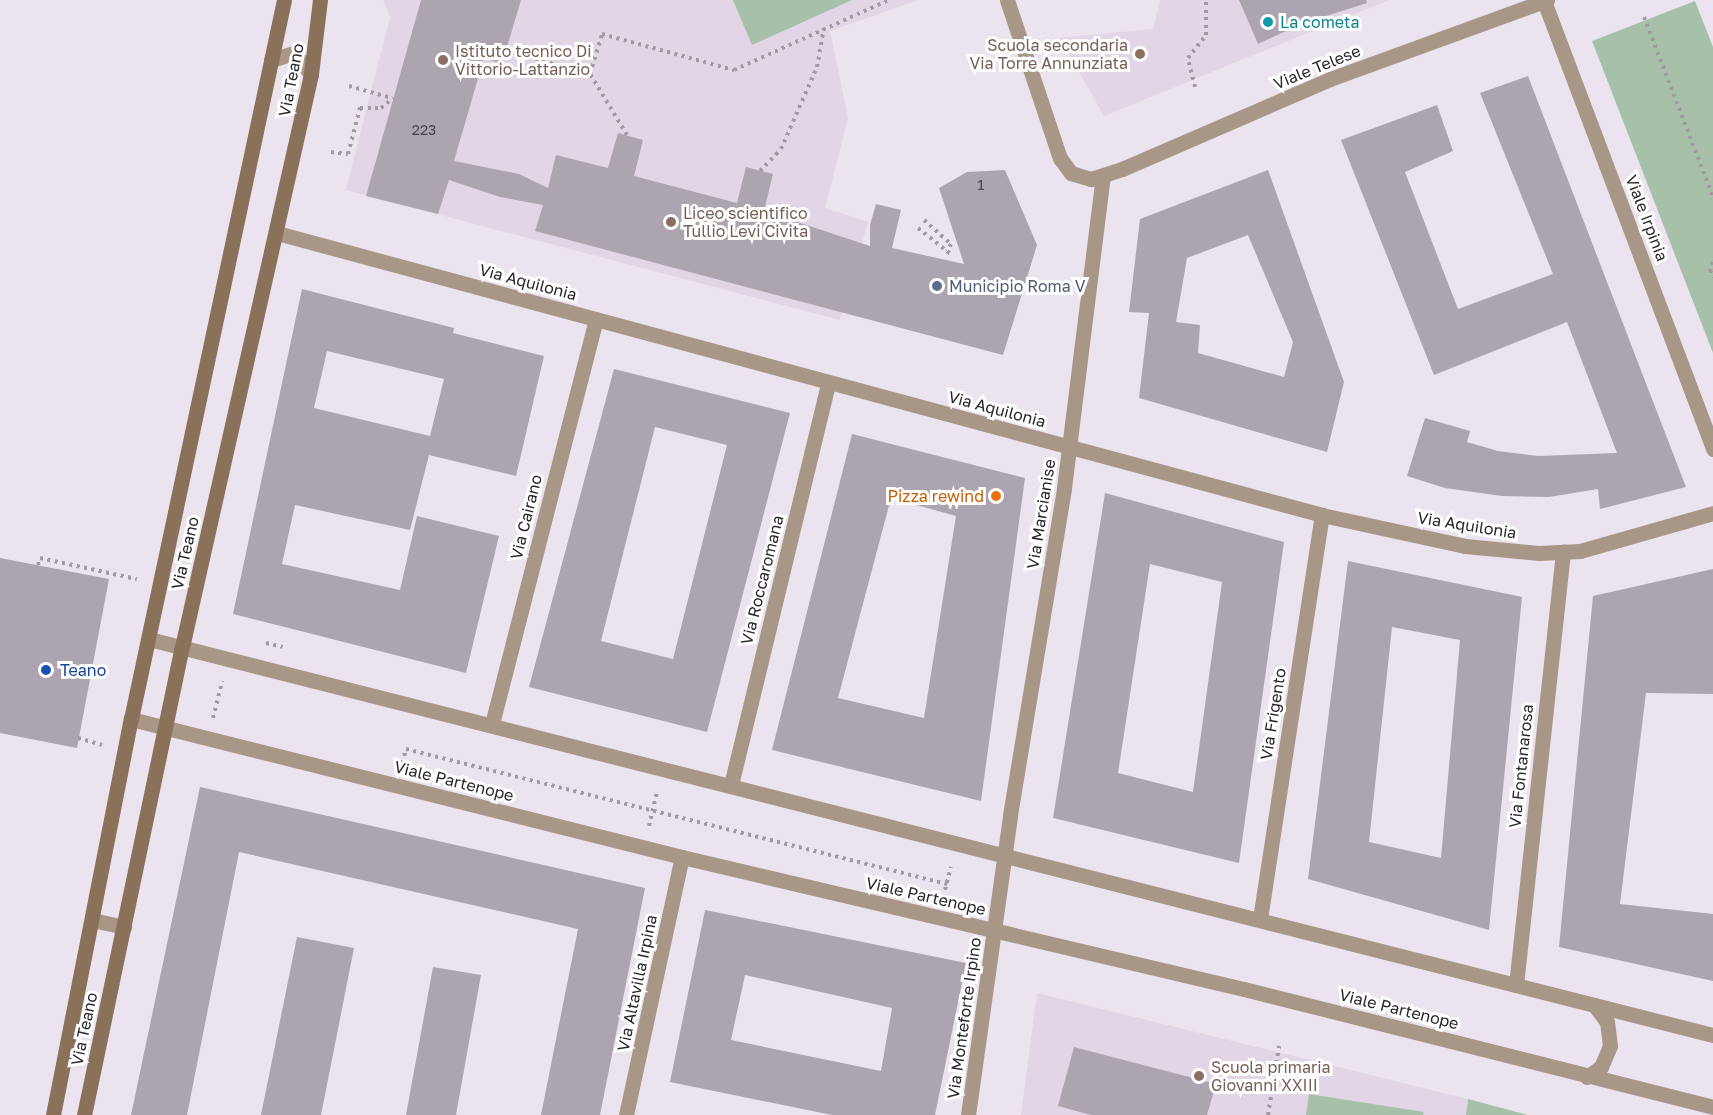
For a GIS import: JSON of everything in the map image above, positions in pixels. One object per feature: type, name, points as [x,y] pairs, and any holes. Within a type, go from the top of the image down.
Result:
[{"type":"street","name":"Via Teano","points":[[53,1115],[131,719],[284,0]]},
{"type":"street","name":"Via Teano","points":[[84,1115],[183,640],[277,233],[311,74],[320,0]]},
{"type":"street","points":[[1007,0],[1062,163],[1071,173],[1084,179],[1103,177]]},
{"type":"street","name":"Viale Telese","points":[[1103,177],[1330,80],[1546,1]]},
{"type":"street","name":"Viale Irpinia","points":[[1546,1],[1713,449]]},
{"type":"street","points":[[271,60],[294,53],[311,74]]},
{"type":"street","name":"Via Marcianise","points":[[1005,855],[1069,446],[1103,177]]},
{"type":"street","name":"Via Aquilonia","points":[[277,233],[1322,515],[1490,550],[1563,552],[1599,548],[1713,513]]},
{"type":"street","name":"Via Cairano","points":[[492,724],[596,319]]},
{"type":"street","name":"Via Roccaromana","points":[[731,784],[828,383]]},
{"type":"street","name":"Via Frigento","points":[[1260,919],[1322,515]]},
{"type":"street","name":"Via Fontanarosa","points":[[1516,985],[1563,552]]},
{"type":"street","points":[[151,632],[492,724],[1713,1035]]},
{"type":"street","name":"Viale Partenope","points":[[131,719],[682,858],[995,929],[1713,1107]]},
{"type":"street","name":"Via Monteforte Irpino","points":[[968,1115],[1005,855]]},
{"type":"street","name":"Via Altavilla Irpina","points":[[626,1115],[682,858]]},
{"type":"street","points":[[92,920],[124,927]]},
{"type":"street","points":[[1587,1077],[1601,1067],[1610,1046],[1607,1022],[1594,1005]]},
{"type":"path","points":[[590,74],[602,34],[734,70],[889,0]]},
{"type":"path","points":[[1195,87],[1188,58],[1206,35],[1206,0]]},
{"type":"path","points":[[1644,16],[1713,197]]},
{"type":"path","points":[[760,171],[781,149],[817,68],[824,28]]},
{"type":"path","points":[[506,51],[590,74],[627,135]]},
{"type":"path","points":[[331,152],[348,154],[360,108],[381,108],[393,98],[349,86]]},
{"type":"path","points":[[924,220],[951,244],[947,251]]},
{"type":"path","points":[[918,228],[952,255]]},
{"type":"path","points":[[1713,262],[1713,277]]},
{"type":"path","points":[[38,565],[40,558],[140,579]]},
{"type":"path","points":[[213,718],[222,681]]},
{"type":"path","points":[[78,738],[102,745]]},
{"type":"path","points":[[402,763],[406,748],[947,884]]},
{"type":"path","points":[[649,826],[657,792]]},
{"type":"path","points":[[942,901],[951,867]]},
{"type":"path","points":[[1268,1115],[1279,1046]]},
{"type":"shaded area","points":[[383,0],[918,0],[830,31],[848,118],[825,208],[868,222],[840,320],[346,190],[390,17]]},
{"type":"shaded area","name":"Scuola secondaria Via Torre Annunziata","points":[[1160,0],[1389,0],[1104,116],[1060,38],[1153,29]]},
{"type":"shaded area","name":"Scuola primaria Giovanni XXIII","points":[[1037,993],[1468,1099],[1466,1115],[1021,1115]]},
{"type":"green space","points":[[733,0],[852,0],[752,45]]},
{"type":"green space","points":[[1695,1],[1713,47],[1713,353],[1592,41]]},
{"type":"green space","points":[[1309,1094],[1424,1112],[1423,1115],[1306,1115]]},
{"type":"green space","points":[[1468,1099],[1528,1115],[1466,1115]]},
{"type":"building","points":[[421,0],[521,0],[502,64],[484,58],[454,161],[519,174],[548,188],[556,155],[608,168],[618,133],[643,140],[634,176],[737,203],[746,167],[773,174],[764,211],[870,246],[870,225],[876,204],[901,210],[892,248],[964,264],[939,188],[967,172],[1005,170],[1037,245],[1003,355],[535,231],[543,205],[500,197],[449,180],[438,214],[366,196]]},
{"type":"building","name":"La cometa","points":[[1239,0],[1366,0],[1367,3],[1301,24],[1258,44]]},
{"type":"building","points":[[1528,76],[1686,487],[1600,509],[1598,489],[1549,497],[1502,496],[1445,488],[1407,476],[1425,418],[1470,431],[1467,442],[1498,451],[1538,456],[1617,453],[1567,322],[1434,375],[1341,140],[1437,105],[1453,151],[1405,172],[1458,309],[1553,274],[1480,93]]},
{"type":"building","points":[[1268,170],[1344,382],[1327,452],[1139,398],[1149,313],[1129,312],[1140,219]],"holes":[[[1248,235],[1293,342],[1284,377],[1198,353],[1200,325],[1176,322],[1187,258]]]},
{"type":"building","points":[[302,289],[454,328],[453,333],[544,356],[516,476],[429,455],[410,530],[295,505],[282,564],[400,590],[417,516],[499,536],[466,673],[233,614]],"holes":[[[327,351],[444,379],[430,436],[314,408]]]},
{"type":"building","points":[[614,369],[790,413],[707,732],[529,687]],"holes":[[[655,427],[727,445],[673,659],[601,641]]]},
{"type":"building","points":[[852,434],[1025,478],[981,801],[772,750]],"holes":[[[891,498],[956,516],[924,718],[838,698]]]},
{"type":"building","points":[[1105,493],[1284,542],[1239,863],[1053,818]],"holes":[[[1150,564],[1222,582],[1193,792],[1118,773]]]},
{"type":"building","name":"Teano","points":[[0,558],[109,579],[77,748],[0,733]]},
{"type":"building","points":[[1348,561],[1522,597],[1489,930],[1308,879]],"holes":[[[1392,627],[1460,640],[1441,858],[1369,842]]]},
{"type":"building","points":[[1713,569],[1713,694],[1646,693],[1620,904],[1713,914],[1713,981],[1559,947],[1593,596]]},
{"type":"building","points":[[200,787],[645,888],[600,1115],[541,1115],[578,929],[239,852],[187,1115],[131,1115]]},
{"type":"building","points":[[705,910],[966,963],[935,1115],[832,1115],[670,1082]],"holes":[[[745,975],[892,1008],[881,1071],[731,1040]]]},
{"type":"building","points":[[297,937],[354,948],[321,1115],[261,1115]]},
{"type":"building","points":[[433,967],[481,975],[456,1115],[406,1115]]},
{"type":"building","points":[[1074,1047],[1216,1084],[1207,1115],[1091,1115],[1058,1106]]},
{"type":"place","name":"La cometa","points":[[1268,22]]},
{"type":"place","name":"Scuola secondaria Via Torre Annunziata","points":[[1140,54]]},
{"type":"place","name":"Istituto tecnico Di Vittorio-Lattanzio","points":[[443,60]]},
{"type":"place","name":"Liceo scientifico Tullio Levi Civita","points":[[671,222]]},
{"type":"place","name":"Municipio Roma V","points":[[937,286]]},
{"type":"place","name":"Pizza rewind","points":[[996,496]]},
{"type":"place","name":"Teano","points":[[46,670]]},
{"type":"place","name":"Scuola primaria Giovanni XXIII","points":[[1199,1076]]}]
